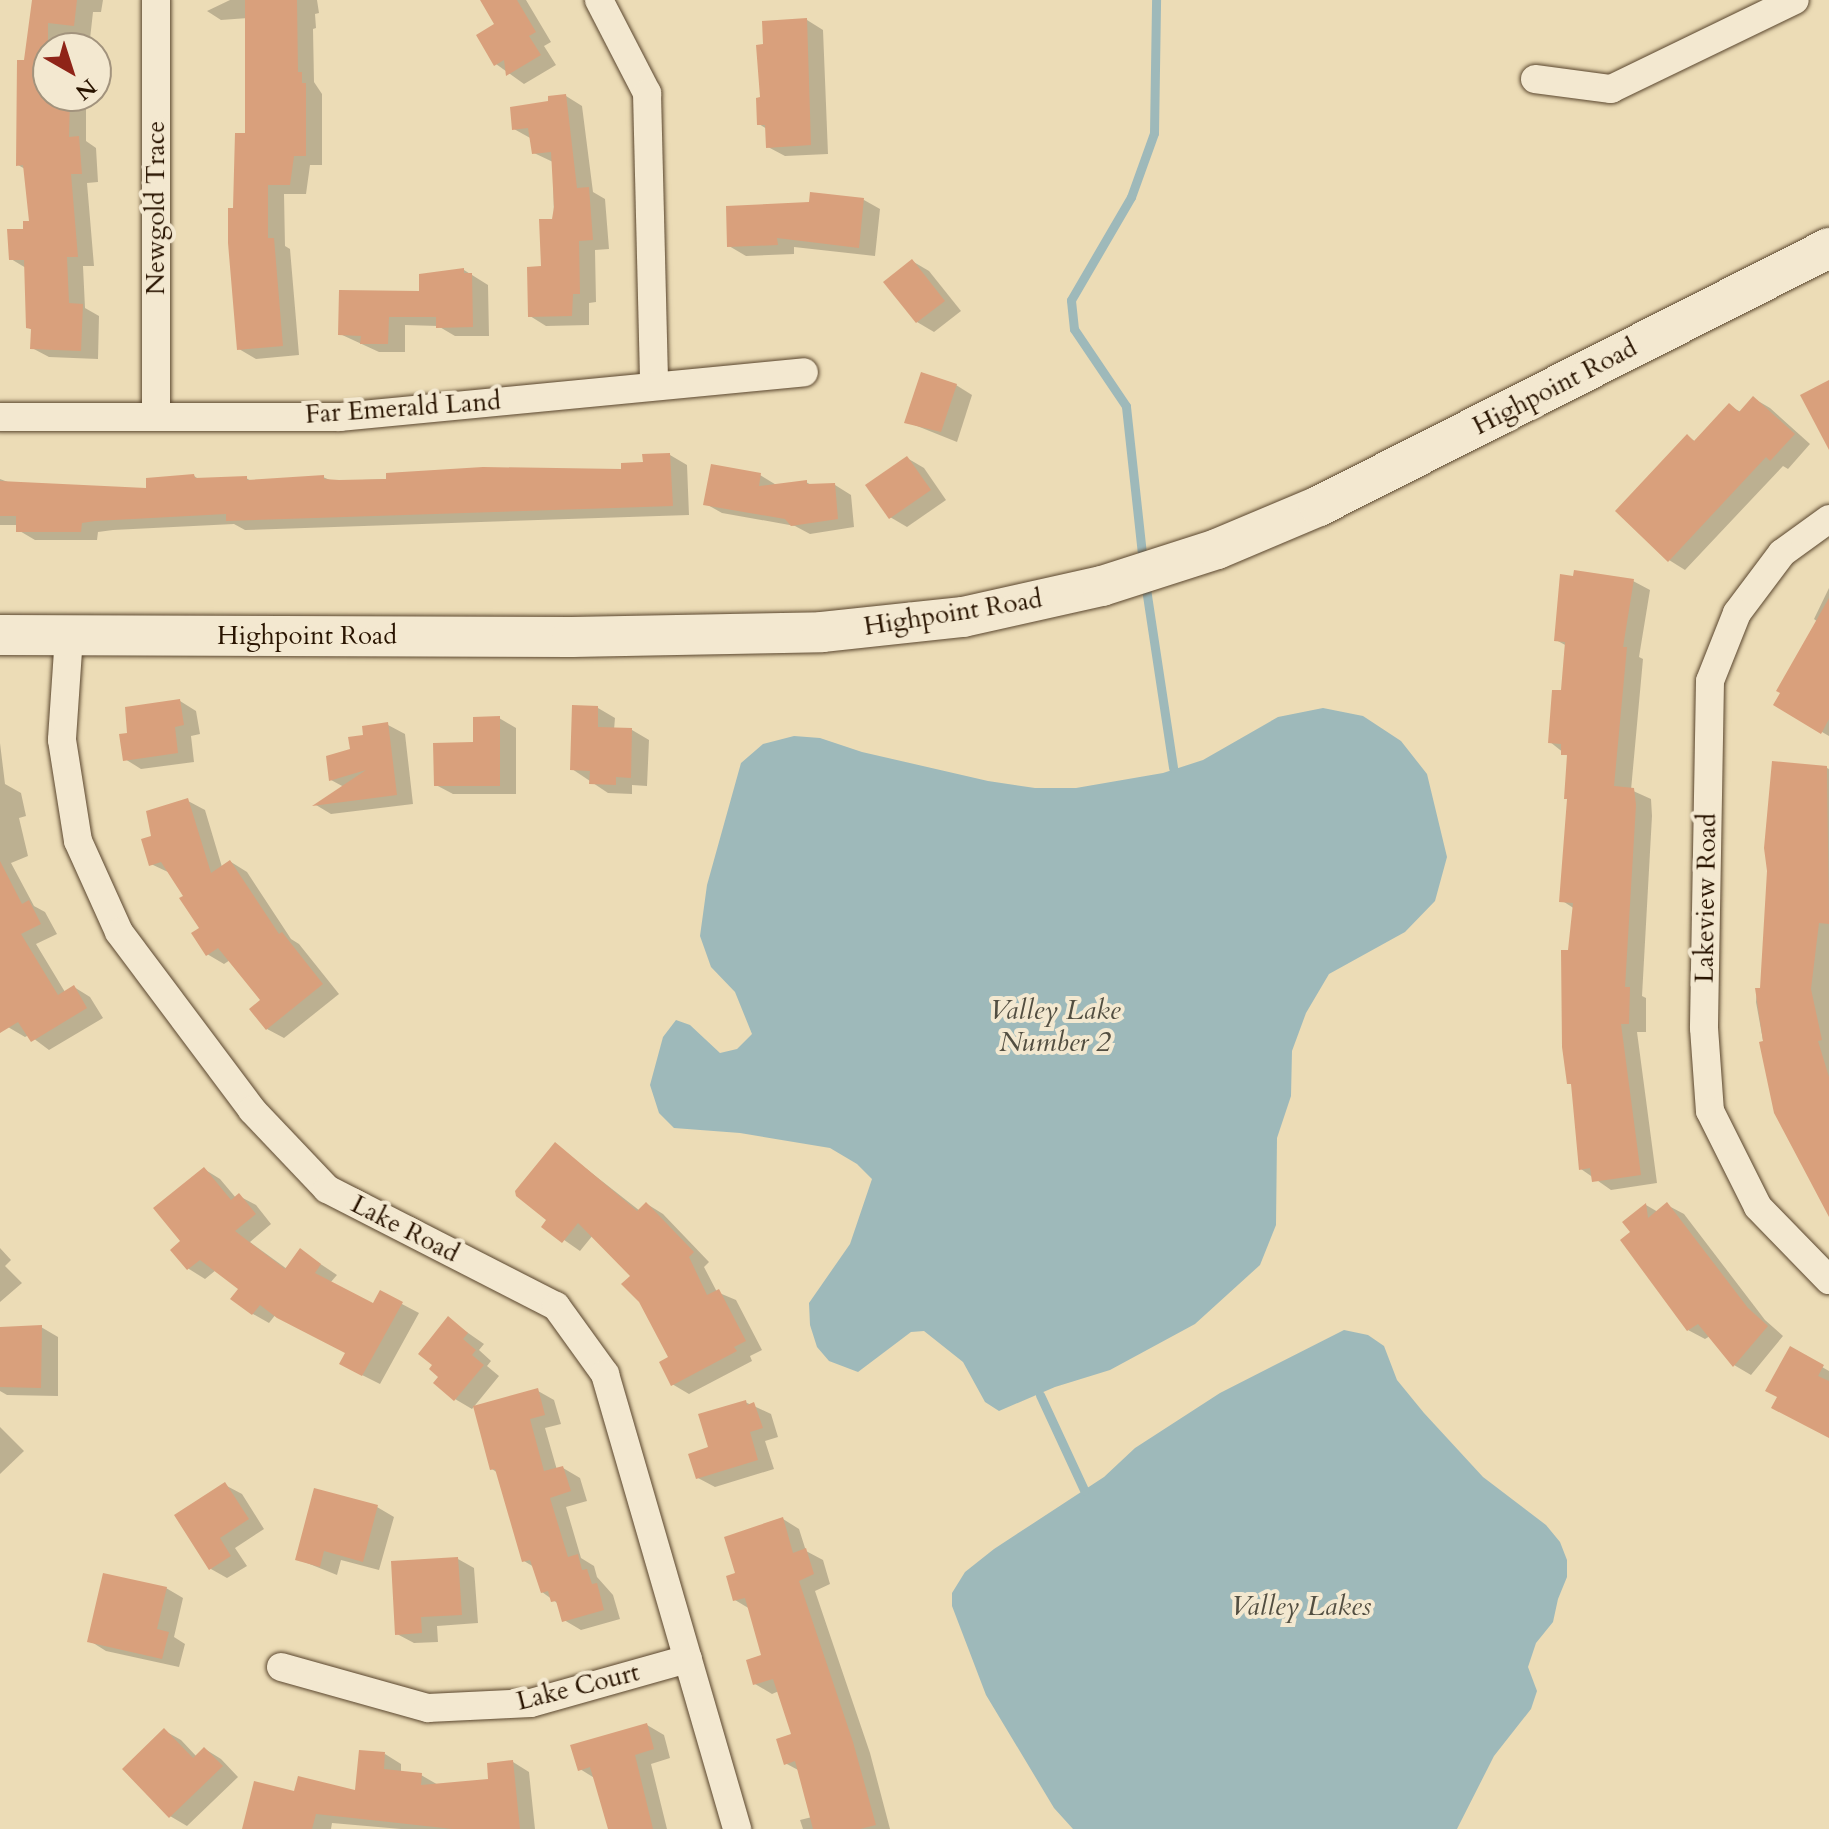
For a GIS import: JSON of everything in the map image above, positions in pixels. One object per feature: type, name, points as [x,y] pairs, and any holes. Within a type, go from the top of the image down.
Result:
[{"type":"street","name":"Newgold Trace","points":[[156,0],[156,417]]},
{"type":"street","points":[[599,0],[647,93],[654,386]]},
{"type":"street","points":[[1535,79],[1611,89],[1795,0]]},
{"type":"street","name":"Highpoint Road","points":[[0,635],[572,637],[822,632],[963,617],[1087,590],[1217,549],[1319,506],[1829,248]]},
{"type":"street","name":"Far Emerald Land","points":[[0,417],[340,417],[804,372]]},
{"type":"street","name":"Lakeview Road","points":[[1829,519],[1782,553],[1737,613],[1710,681],[1704,1028],[1710,1111],[1737,1166],[1758,1207],[1829,1280]]},
{"type":"street","name":"Lake Road","points":[[69,636],[62,740],[78,841],[119,932],[252,1110],[327,1189],[556,1306],[605,1374],[737,1829]]},
{"type":"street","name":"Lake Court","points":[[281,1667],[428,1708],[531,1703],[688,1659]]},
{"type":"water","name":"Valley Lake Number 2","points":[[1323,708],[1363,716],[1401,741],[1427,774],[1447,857],[1435,901],[1405,932],[1329,974],[1306,1013],[1292,1051],[1291,1096],[1277,1138],[1276,1225],[1260,1265],[1195,1324],[1110,1370],[1055,1387],[999,1411],[985,1402],[963,1362],[924,1331],[911,1332],[858,1372],[829,1361],[817,1347],[810,1325],[809,1303],[850,1244],[872,1179],[857,1164],[830,1148],[740,1133],[674,1128],[659,1113],[650,1085],[663,1037],[676,1020],[690,1025],[720,1053],[737,1049],[752,1034],[735,992],[711,967],[700,936],[707,885],[741,763],[763,744],[794,736],[820,738],[862,752],[988,781],[1035,788],[1076,788],[1163,773],[1203,760],[1278,717]]},
{"type":"water","name":"Valley Lakes","points":[[1344,1330],[1368,1335],[1384,1346],[1397,1380],[1424,1413],[1483,1477],[1546,1525],[1560,1542],[1567,1560],[1567,1577],[1553,1622],[1536,1643],[1528,1667],[1537,1691],[1531,1709],[1494,1756],[1457,1829],[1073,1829],[1054,1808],[986,1695],[952,1606],[952,1593],[965,1572],[994,1549],[1104,1477],[1135,1448],[1220,1393]]},
{"type":"building","points":[[32,0],[77,0],[74,26],[48,23],[48,32],[32,32],[32,112],[70,112],[69,137],[79,136],[82,174],[71,174],[78,257],[67,257],[69,303],[83,304],[81,351],[30,349],[31,329],[26,328],[24,260],[9,260],[7,229],[23,229],[23,221],[29,221],[23,165],[16,166],[17,60],[24,60]]},
{"type":"building","points":[[245,0],[297,0],[298,72],[302,72],[302,83],[306,83],[306,156],[294,156],[290,185],[268,185],[268,238],[274,238],[283,346],[237,350],[228,208],[233,208],[235,133],[245,133]]},
{"type":"building","points":[[480,0],[517,0],[536,32],[529,36],[541,55],[506,76],[504,60],[494,66],[476,35],[494,24]]},
{"type":"building","points":[[807,18],[811,145],[766,148],[765,125],[757,125],[756,98],[760,97],[756,45],[763,44],[762,21]]},
{"type":"building","points":[[566,94],[577,188],[589,187],[593,240],[579,241],[580,294],[573,294],[572,316],[528,317],[527,267],[541,266],[539,219],[552,219],[554,207],[551,152],[532,154],[528,128],[512,130],[510,107],[548,101],[548,96]]},
{"type":"building","points":[[810,192],[864,198],[859,248],[777,238],[778,245],[727,247],[726,206],[809,202]]},
{"type":"building","points":[[912,259],[945,301],[916,323],[883,282]]},
{"type":"building","points":[[464,268],[464,273],[472,273],[473,327],[436,328],[436,317],[389,317],[388,344],[360,344],[361,336],[338,335],[339,290],[419,291],[419,274]]},
{"type":"building","points":[[921,372],[957,384],[941,432],[904,423]]},
{"type":"building","points":[[1829,380],[1829,450],[1800,395]]},
{"type":"building","points":[[1753,396],[1795,434],[1770,461],[1766,457],[1668,562],[1615,511],[1687,434],[1694,441],[1729,403],[1739,412]]},
{"type":"building","points":[[670,453],[673,506],[226,521],[226,514],[95,521],[82,523],[81,532],[16,532],[16,516],[0,516],[0,481],[146,488],[146,478],[194,474],[195,478],[247,476],[247,480],[324,475],[324,479],[339,480],[386,479],[386,473],[483,467],[621,469],[621,463],[643,462],[642,454]]},
{"type":"building","points":[[907,456],[931,490],[889,519],[865,485]]},
{"type":"building","points":[[711,464],[761,473],[759,486],[807,480],[807,484],[835,483],[838,519],[791,526],[785,519],[703,505]]},
{"type":"building","points":[[1574,570],[1634,579],[1623,647],[1627,647],[1614,786],[1634,788],[1636,805],[1625,987],[1630,987],[1629,1024],[1621,1024],[1641,1175],[1592,1182],[1590,1168],[1579,1170],[1571,1084],[1567,1084],[1562,1047],[1561,950],[1568,950],[1573,903],[1559,902],[1567,755],[1561,755],[1561,744],[1548,743],[1552,690],[1561,690],[1565,642],[1554,641],[1560,574],[1573,576]]},
{"type":"building","points":[[1829,598],[1829,719],[1821,734],[1773,705],[1780,693],[1776,691]]},
{"type":"building","points":[[180,699],[184,725],[175,727],[178,753],[123,761],[119,734],[127,733],[125,707]]},
{"type":"building","points":[[572,705],[598,706],[598,727],[632,728],[631,778],[616,777],[616,785],[589,784],[590,771],[570,770]]},
{"type":"building","points":[[500,716],[500,786],[434,786],[433,743],[473,742],[473,717]]},
{"type":"building","points":[[388,722],[397,795],[312,806],[366,770],[329,781],[326,756],[350,749],[348,737],[363,735],[362,726]]},
{"type":"building","points":[[1772,761],[1827,766],[1829,924],[1819,923],[1811,989],[1822,1040],[1818,1041],[1829,1077],[1829,1217],[1774,1113],[1759,1042],[1763,1041],[1755,988],[1760,988],[1767,871],[1764,848]]},
{"type":"building","points":[[188,798],[211,873],[230,860],[279,934],[282,932],[323,984],[266,1030],[249,1009],[260,1000],[218,948],[206,956],[191,933],[199,928],[179,898],[183,896],[161,862],[149,866],[141,839],[151,836],[146,811]]},
{"type":"building","points":[[0,861],[22,904],[29,900],[41,924],[21,934],[58,995],[74,985],[87,1008],[31,1042],[18,1022],[0,1033]]},
{"type":"building","points":[[555,1142],[637,1211],[646,1202],[694,1252],[689,1257],[707,1295],[719,1289],[746,1341],[734,1347],[737,1351],[671,1386],[659,1362],[668,1357],[639,1302],[621,1284],[630,1276],[578,1223],[562,1243],[541,1227],[546,1220],[516,1196],[515,1191]]},
{"type":"building","points":[[204,1167],[231,1200],[239,1193],[256,1214],[235,1231],[285,1269],[300,1248],[321,1264],[315,1273],[373,1303],[380,1290],[403,1302],[362,1376],[339,1364],[345,1353],[277,1318],[260,1305],[252,1315],[230,1299],[238,1289],[200,1260],[187,1270],[170,1250],[180,1241],[153,1208]]},
{"type":"building","points":[[1667,1202],[1748,1308],[1768,1326],[1733,1367],[1698,1324],[1687,1331],[1620,1240],[1630,1232],[1622,1222],[1646,1203],[1648,1218]]},
{"type":"building","points":[[448,1316],[468,1333],[463,1339],[476,1350],[472,1355],[484,1365],[454,1401],[433,1383],[438,1377],[429,1369],[432,1365],[418,1354]]},
{"type":"building","points":[[42,1325],[41,1388],[0,1387],[0,1327]]},
{"type":"building","points":[[1790,1346],[1824,1365],[1818,1376],[1829,1381],[1829,1438],[1771,1408],[1777,1397],[1765,1391]]},
{"type":"building","points":[[538,1388],[545,1415],[530,1419],[544,1471],[563,1466],[571,1491],[550,1498],[568,1557],[578,1554],[582,1570],[587,1569],[592,1584],[597,1583],[604,1610],[562,1622],[556,1601],[551,1602],[548,1591],[541,1593],[530,1560],[522,1562],[495,1469],[490,1470],[473,1406]]},
{"type":"building","points":[[746,1400],[747,1405],[754,1402],[763,1428],[750,1432],[758,1460],[696,1479],[688,1454],[708,1447],[698,1414]]},
{"type":"building","points":[[225,1482],[249,1519],[220,1538],[231,1556],[209,1570],[174,1515]]},
{"type":"building","points":[[314,1488],[378,1505],[363,1562],[324,1551],[320,1567],[295,1560]]},
{"type":"building","points":[[783,1517],[793,1553],[806,1548],[814,1574],[799,1581],[853,1742],[876,1825],[860,1829],[813,1829],[795,1761],[784,1765],[776,1739],[791,1734],[773,1679],[753,1685],[746,1660],[761,1655],[745,1598],[733,1601],[726,1576],[735,1573],[724,1537]]},
{"type":"building","points":[[458,1557],[462,1615],[421,1617],[422,1633],[395,1635],[391,1561]]},
{"type":"building","points":[[103,1573],[167,1587],[157,1629],[169,1632],[162,1659],[87,1642]]},
{"type":"building","points":[[647,1723],[654,1749],[635,1755],[653,1829],[608,1829],[590,1767],[578,1771],[570,1745]]},
{"type":"building","points":[[164,1728],[193,1758],[204,1747],[223,1766],[169,1818],[122,1769]]},
{"type":"building","points":[[359,1750],[385,1752],[384,1769],[422,1773],[421,1785],[488,1779],[487,1763],[513,1760],[520,1829],[453,1829],[316,1814],[312,1829],[242,1829],[254,1781],[294,1791],[298,1776],[355,1790]]},
{"type":"waterway","points":[[1143,563],[1126,406],[1074,329],[1071,300],[1131,197],[1154,133],[1156,0]]},
{"type":"waterway","points":[[1145,582],[1173,768]]},
{"type":"waterway","points":[[1040,1395],[1084,1490]]}]
